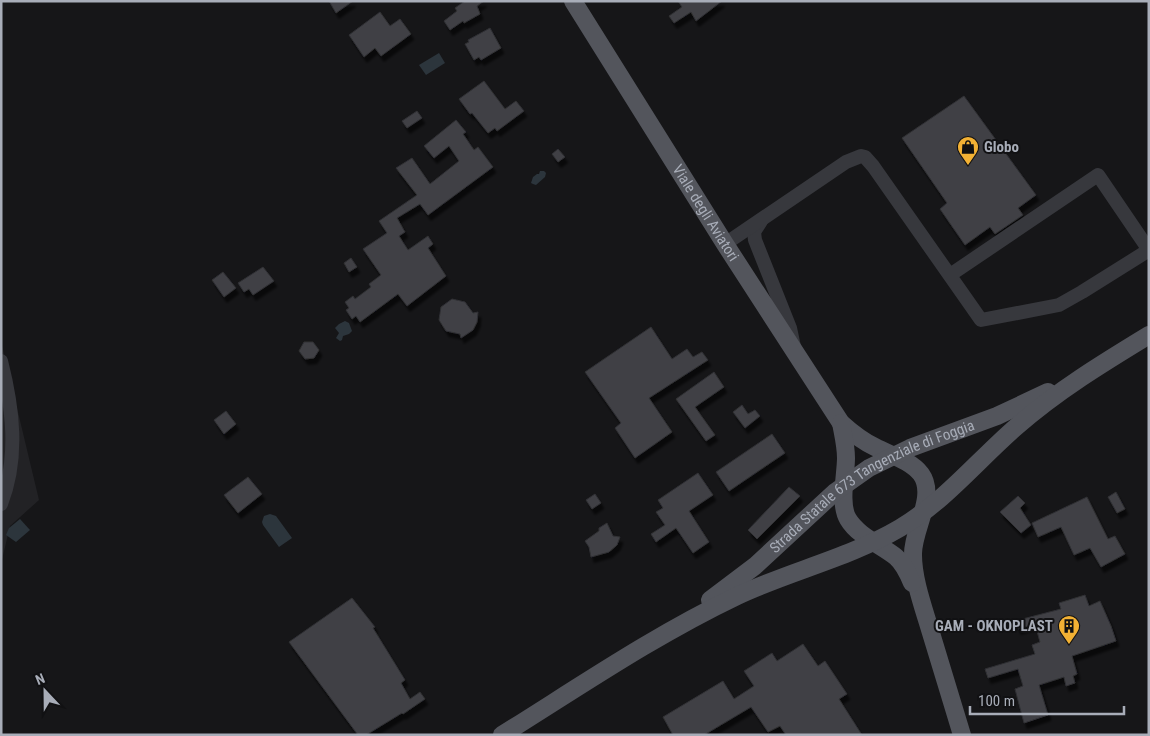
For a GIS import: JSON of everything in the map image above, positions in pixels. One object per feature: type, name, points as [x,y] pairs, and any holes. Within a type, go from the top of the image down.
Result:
[{"type":"main road","name":"Viale degli Aviatori","points":[[573,1],[725,244],[841,423],[866,443],[893,455]]},
{"type":"main road","name":"Strada Statale 673 Tangenziale di Foggia","points":[[665,634],[755,566],[820,505],[868,468],[893,455],[997,416],[1038,397],[1097,367],[1149,335]]},
{"type":"main road","name":"Strada Statale 673 Tangenziale di Foggia","points":[[502,735],[665,634],[712,609],[760,586],[841,556],[898,529],[922,514],[952,490],[1018,426],[1097,367]]},
{"type":"main road","name":"Viale degli Aviatori","points":[[841,423],[846,455],[845,484]]},
{"type":"main road","points":[[893,455],[914,468],[923,479],[926,492],[912,554],[922,605],[962,735]]},
{"type":"main road","points":[[845,484],[844,509],[847,518],[855,528],[896,558],[903,566],[922,605]]},
{"type":"street","points":[[725,244],[846,162],[861,156],[865,157],[873,166],[981,320],[1059,305],[1148,250],[1098,175],[950,275]]},
{"type":"street","points":[[761,221],[754,232],[755,240],[790,328],[795,350]]},
{"type":"street","points":[[1,361],[9,393],[12,423],[11,456],[7,488],[1,504]]},
{"type":"shaded area","points":[[439,53],[445,63],[426,75],[419,65]]},
{"type":"shaded area","points":[[540,171],[546,173],[545,177],[536,185],[531,183],[533,177],[539,174]]},
{"type":"shaded area","points":[[345,321],[349,323],[352,331],[343,336],[340,341],[336,338],[339,333],[335,328]]},
{"type":"shaded area","points":[[1,341],[39,500],[10,526],[1,564]]},
{"type":"shaded area","points":[[270,514],[276,516],[292,538],[279,547],[262,522],[264,516]]},
{"type":"shaded area","points":[[20,519],[30,530],[16,542],[6,535],[9,528]]},
{"type":"building","points":[[329,1],[353,1],[336,13]]},
{"type":"building","points":[[465,1],[484,1],[477,6],[480,14],[464,23],[463,21],[450,30],[444,21],[457,11],[455,8]]},
{"type":"building","points":[[678,1],[722,1],[696,21],[691,12],[674,23],[669,16],[682,7]]},
{"type":"building","points":[[380,12],[390,26],[400,19],[411,34],[381,56],[375,48],[364,57],[349,35]]},
{"type":"building","points":[[490,28],[501,48],[481,60],[479,57],[474,60],[465,44],[469,42],[468,40]]},
{"type":"building","points":[[484,81],[505,109],[516,101],[524,111],[497,131],[495,128],[488,133],[459,99]]},
{"type":"building","name":"Globo","points":[[964,96],[1036,195],[1018,208],[1023,215],[995,234],[990,227],[965,245],[940,209],[947,203],[902,138]]},
{"type":"building","points":[[417,111],[422,118],[407,128],[402,121]]},
{"type":"building","points":[[456,120],[466,132],[463,134],[474,150],[478,147],[493,167],[428,215],[420,204],[397,218],[405,232],[399,236],[408,250],[428,236],[433,244],[428,248],[446,276],[407,306],[398,294],[360,322],[356,316],[352,319],[346,310],[349,308],[345,302],[353,296],[355,299],[371,287],[369,284],[381,275],[363,249],[387,233],[379,221],[417,195],[396,168],[412,158],[430,184],[459,161],[449,146],[434,158],[424,146]]},
{"type":"building","points":[[558,149],[565,157],[558,162],[552,154]]},
{"type":"building","points":[[351,258],[357,267],[349,272],[344,263]]},
{"type":"building","points":[[263,267],[274,281],[253,295],[249,289],[244,292],[238,283]]},
{"type":"building","points":[[223,272],[236,288],[224,297],[212,280]]},
{"type":"building","points":[[452,299],[465,302],[473,313],[478,312],[477,322],[473,330],[461,338],[460,334],[446,331],[439,320],[441,307]]},
{"type":"building","points":[[651,327],[672,359],[687,349],[693,357],[702,352],[708,360],[649,398],[672,432],[635,458],[615,428],[621,423],[585,372]]},
{"type":"building","points":[[304,342],[313,342],[319,350],[314,358],[305,359],[299,351]]},
{"type":"building","points":[[714,372],[724,387],[695,407],[715,435],[706,441],[676,399]]},
{"type":"building","points":[[742,405],[748,414],[755,410],[760,416],[745,428],[733,412]]},
{"type":"building","points":[[226,411],[236,424],[224,434],[214,420]]},
{"type":"building","points":[[772,434],[785,453],[729,491],[716,472]]},
{"type":"building","points":[[698,473],[713,495],[689,511],[709,542],[693,553],[676,528],[656,542],[651,534],[665,525],[656,512],[663,508],[658,500]]},
{"type":"building","points":[[248,477],[262,494],[238,513],[224,495]]},
{"type":"building","points":[[789,487],[800,496],[757,539],[748,530]]},
{"type":"building","points":[[1116,492],[1125,509],[1117,513],[1108,497]]},
{"type":"building","points":[[595,494],[601,503],[592,509],[586,500]]},
{"type":"building","points":[[1018,496],[1025,503],[1020,508],[1031,525],[1021,533],[1000,512]]},
{"type":"building","points":[[1087,497],[1108,539],[1115,536],[1125,554],[1101,567],[1090,548],[1074,555],[1061,527],[1038,537],[1032,523]]},
{"type":"building","points":[[607,523],[613,536],[620,537],[617,545],[609,552],[591,557],[589,547],[585,541]]},
{"type":"building","points":[[1085,595],[1089,606],[1100,601],[1116,641],[1072,656],[1077,674],[1073,676],[1075,683],[1066,686],[1064,677],[1039,685],[1048,715],[1024,723],[1015,689],[1023,686],[1018,669],[988,678],[985,669],[1035,654],[1032,645],[1040,642],[1035,624],[1018,629],[1015,621],[1061,609],[1059,603]]},
{"type":"building","points":[[352,598],[375,627],[373,628],[405,680],[401,683],[410,699],[420,692],[425,699],[366,735],[358,735],[289,642]]},
{"type":"building","points":[[803,644],[818,666],[825,661],[847,694],[839,699],[862,735],[786,735],[780,726],[768,732],[751,707],[704,735],[673,735],[663,717],[723,681],[734,699],[754,686],[744,671],[772,653],[777,661]]},
{"type":"place","name":"Globo","points":[[968,166]]},
{"type":"place","name":"GAM - OKNOPLAST","points":[[1069,645]]}]
